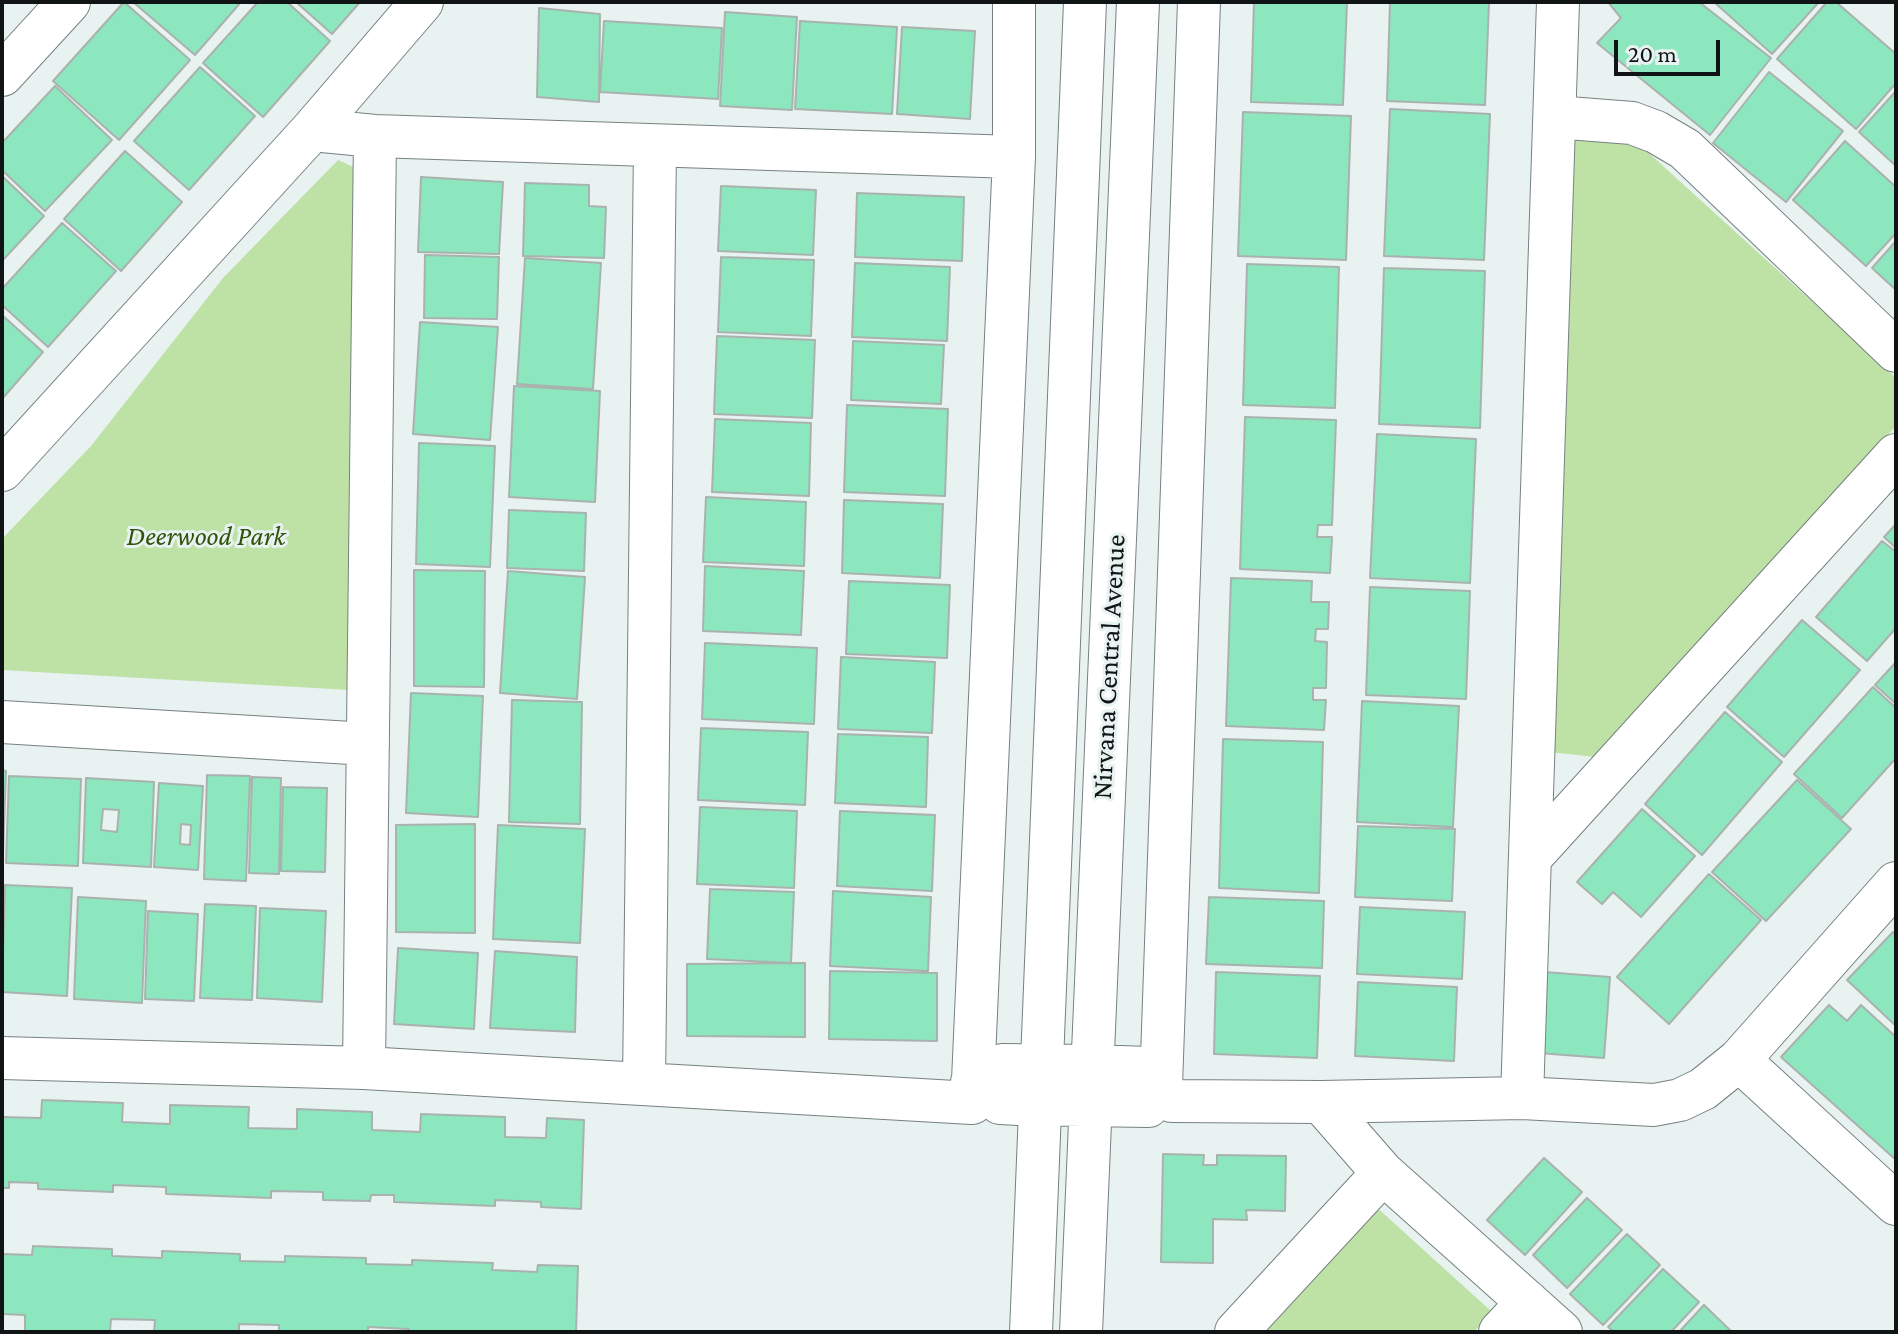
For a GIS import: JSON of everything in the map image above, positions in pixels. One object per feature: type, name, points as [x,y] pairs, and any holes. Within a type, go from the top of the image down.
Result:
[{"type":"street","points":[[2,75],[69,2]]},
{"type":"street","points":[[2,470],[312,130],[422,2]]},
{"type":"street","points":[[2,1058],[364,1068],[972,1103],[1014,157],[1014,2]]},
{"type":"street","name":"Nirvana Central Avenue","points":[[1031,1332],[1085,2]]},
{"type":"street","name":"Nirvana Central Avenue","points":[[1081,1332],[1138,2]]},
{"type":"street","points":[[972,1082],[1002,1065],[1041,1084],[1091,1085],[1148,1106],[1161,1086],[1199,2]]},
{"type":"street","points":[[1522,1098],[1558,2]]},
{"type":"street","points":[[1555,117],[1632,123],[1656,132],[1685,149],[1896,351]]},
{"type":"street","points":[[312,130],[375,136],[1014,157]]},
{"type":"street","points":[[364,1068],[375,136]]},
{"type":"street","points":[[644,1083],[655,146]]},
{"type":"street","points":[[1530,858],[1896,455]]},
{"type":"street","points":[[2,722],[368,744]]},
{"type":"street","points":[[1161,1086],[1172,1101],[1522,1098],[1654,1105],[1680,1100],[1703,1089],[1739,1060],[1896,883]]},
{"type":"street","points":[[1739,1060],[1896,1204]]},
{"type":"street","points":[[1321,1102],[1514,1317],[1561,1332]]},
{"type":"street","points":[[1236,1332],[1383,1173]]},
{"type":"green space","points":[[1566,135],[1630,136],[1896,378],[1896,426],[1595,757],[1540,751]]},
{"type":"green space","name":"Deerwood Park","points":[[338,160],[362,171],[350,690],[2,670],[2,539],[91,446],[223,278]]},
{"type":"green space","points":[[1373,1204],[1492,1312],[1474,1332],[1266,1332],[1259,1325]]},
{"type":"building","points":[[124,2],[190,60],[119,140],[53,81]]},
{"type":"building","points":[[133,2],[241,2],[195,55]]},
{"type":"building","points":[[258,2],[287,2],[330,41],[263,117],[203,63]]},
{"type":"building","points":[[296,2],[360,2],[332,34]]},
{"type":"building","points":[[1254,2],[1347,2],[1343,105],[1251,102]]},
{"type":"building","points":[[1390,2],[1489,2],[1485,105],[1387,101]]},
{"type":"building","points":[[1608,2],[1699,2],[1771,58],[1710,135],[1597,43],[1621,18]]},
{"type":"building","points":[[1714,2],[1819,2],[1772,54]]},
{"type":"building","points":[[1827,2],[1836,2],[1896,54],[1896,83],[1856,129],[1777,59]]},
{"type":"building","points":[[539,8],[600,14],[599,102],[537,97]]},
{"type":"building","points":[[725,12],[797,17],[792,110],[720,106]]},
{"type":"building","points":[[604,21],[722,28],[718,99],[600,92]]},
{"type":"building","points":[[800,21],[897,27],[892,114],[795,109]]},
{"type":"building","points":[[902,27],[975,31],[970,119],[897,114]]},
{"type":"building","points":[[200,67],[255,116],[189,190],[134,141]]},
{"type":"building","points":[[1769,72],[1843,131],[1786,202],[1713,143]]},
{"type":"building","points":[[55,86],[112,140],[45,211],[2,170],[2,143]]},
{"type":"building","points":[[1896,91],[1896,166],[1859,132]]},
{"type":"building","points":[[1390,109],[1490,114],[1484,260],[1384,256]]},
{"type":"building","points":[[1243,112],[1351,116],[1346,260],[1238,256]]},
{"type":"building","points":[[1845,141],[1896,187],[1896,233],[1866,266],[1793,200]]},
{"type":"building","points":[[125,151],[182,202],[121,271],[64,219]]},
{"type":"building","points":[[2,176],[44,216],[2,261]]},
{"type":"building","points":[[421,177],[503,182],[499,254],[418,252]]},
{"type":"building","points":[[525,183],[589,185],[589,206],[606,207],[604,258],[523,256]]},
{"type":"building","points":[[721,186],[816,190],[813,255],[718,251]]},
{"type":"building","points":[[857,193],[964,197],[962,261],[855,257]]},
{"type":"building","points":[[62,223],[116,271],[48,347],[2,305],[2,289]]},
{"type":"building","points":[[1896,241],[1896,290],[1872,268]]},
{"type":"building","points":[[425,255],[499,257],[497,319],[424,318]]},
{"type":"building","points":[[721,257],[814,260],[811,336],[718,332]]},
{"type":"building","points":[[525,258],[601,263],[593,389],[517,384]]},
{"type":"building","points":[[855,263],[950,267],[947,341],[852,337]]},
{"type":"building","points":[[1247,264],[1339,267],[1335,408],[1243,405]]},
{"type":"building","points":[[1384,268],[1485,271],[1480,428],[1379,424]]},
{"type":"building","points":[[2,315],[43,352],[2,399]]},
{"type":"building","points":[[420,322],[498,327],[490,440],[413,434]]},
{"type":"building","points":[[717,336],[815,340],[812,418],[714,414]]},
{"type":"building","points":[[853,341],[944,345],[941,404],[851,400]]},
{"type":"building","points":[[514,386],[600,391],[595,502],[509,497]]},
{"type":"building","points":[[847,405],[948,409],[945,496],[844,492]]},
{"type":"building","points":[[1245,417],[1336,420],[1332,525],[1318,525],[1317,537],[1332,537],[1330,573],[1240,569]]},
{"type":"building","points":[[715,419],[811,423],[809,496],[712,492]]},
{"type":"building","points":[[1377,434],[1476,439],[1470,583],[1370,578]]},
{"type":"building","points":[[419,443],[495,446],[490,567],[416,564]]},
{"type":"building","points":[[706,497],[806,502],[804,566],[703,562]]},
{"type":"building","points":[[844,500],[943,504],[940,578],[842,573]]},
{"type":"building","points":[[509,510],[586,513],[584,571],[507,568]]},
{"type":"building","points":[[1896,524],[1896,548],[1884,537]]},
{"type":"building","points":[[1882,541],[1896,552],[1896,628],[1867,661],[1816,617]]},
{"type":"building","points":[[705,566],[804,571],[801,635],[703,631]]},
{"type":"building","points":[[414,570],[485,571],[484,687],[414,686]]},
{"type":"building","points":[[508,571],[585,577],[577,699],[500,693]]},
{"type":"building","points":[[1231,578],[1312,581],[1311,602],[1329,602],[1328,629],[1316,629],[1315,641],[1327,642],[1326,688],[1313,688],[1313,700],[1326,700],[1324,730],[1226,726]]},
{"type":"building","points":[[849,581],[950,585],[947,658],[846,654]]},
{"type":"building","points":[[1370,587],[1470,591],[1466,699],[1366,695]]},
{"type":"building","points":[[1802,620],[1860,670],[1784,757],[1727,707]]},
{"type":"building","points":[[705,643],[817,648],[814,724],[702,719]]},
{"type":"building","points":[[841,657],[935,662],[932,733],[838,729]]},
{"type":"building","points":[[1896,662],[1896,704],[1875,685]]},
{"type":"building","points":[[1873,687],[1896,708],[1896,758],[1842,818],[1794,774]]},
{"type":"building","points":[[411,693],[483,696],[478,817],[406,813]]},
{"type":"building","points":[[512,700],[582,702],[580,824],[509,822]]},
{"type":"building","points":[[1362,701],[1459,706],[1453,827],[1357,822]]},
{"type":"building","points":[[1725,712],[1782,762],[1702,855],[1645,804]]},
{"type":"building","points":[[701,728],[808,732],[805,805],[698,800]]},
{"type":"building","points":[[838,734],[928,737],[926,807],[835,803]]},
{"type":"building","points":[[1223,739],[1323,742],[1319,893],[1219,888]]},
{"type":"building","points":[[2,770],[6,771],[3,854],[2,854]]},
{"type":"building","points":[[207,775],[250,776],[246,881],[204,879]]},
{"type":"building","points":[[9,776],[81,779],[78,866],[6,863]]},
{"type":"building","points":[[252,777],[281,778],[279,874],[249,873]]},
{"type":"building","points":[[86,778],[154,782],[151,867],[83,863]],"holes":[[[103,809],[119,810],[117,832],[101,830]]]},
{"type":"building","points":[[1797,780],[1851,829],[1766,921],[1712,872]]},
{"type":"building","points":[[159,783],[203,786],[198,870],[154,867]],"holes":[[[181,824],[191,825],[190,845],[180,844]]]},
{"type":"building","points":[[283,787],[327,788],[325,872],[281,871]]},
{"type":"building","points":[[700,807],[797,811],[794,888],[697,884]]},
{"type":"building","points":[[1642,809],[1695,856],[1641,917],[1613,892],[1602,904],[1577,882]]},
{"type":"building","points":[[840,811],[935,815],[932,891],[837,886]]},
{"type":"building","points":[[475,824],[475,933],[396,932],[396,825]]},
{"type":"building","points":[[498,825],[585,829],[580,943],[493,939]]},
{"type":"building","points":[[1358,826],[1455,829],[1452,901],[1355,897]]},
{"type":"building","points":[[1709,874],[1761,920],[1669,1024],[1617,977]]},
{"type":"building","points":[[5,885],[72,888],[67,996],[2,992]]},
{"type":"building","points":[[710,889],[794,892],[791,963],[707,959]]},
{"type":"building","points":[[833,891],[931,897],[928,971],[830,966]]},
{"type":"building","points":[[78,897],[146,901],[142,1003],[74,999]]},
{"type":"building","points":[[1209,897],[1324,901],[1322,968],[1206,964]]},
{"type":"building","points":[[205,904],[256,906],[252,1000],[200,998]]},
{"type":"building","points":[[1360,907],[1465,912],[1462,979],[1357,974]]},
{"type":"building","points":[[260,908],[326,911],[322,1002],[257,998]]},
{"type":"building","points":[[148,911],[198,914],[194,1001],[145,999]]},
{"type":"building","points":[[1893,932],[1896,934],[1896,1026],[1847,980]]},
{"type":"building","points":[[398,948],[478,953],[474,1029],[394,1024]]},
{"type":"building","points":[[495,951],[577,957],[575,1032],[490,1028]]},
{"type":"building","points":[[805,963],[805,1037],[687,1036],[687,964]]},
{"type":"building","points":[[830,971],[937,973],[937,1041],[829,1039]]},
{"type":"building","points":[[1216,972],[1320,976],[1317,1058],[1214,1054]]},
{"type":"building","points":[[1544,972],[1610,977],[1604,1058],[1538,1053]]},
{"type":"building","points":[[1358,982],[1457,987],[1454,1061],[1355,1056]]},
{"type":"building","points":[[1829,1005],[1847,1021],[1861,1005],[1896,1037],[1896,1160],[1781,1057]]},
{"type":"building","points":[[42,1100],[123,1103],[122,1122],[170,1124],[170,1105],[249,1107],[248,1128],[297,1129],[297,1109],[372,1112],[372,1130],[420,1132],[421,1114],[505,1117],[505,1137],[546,1138],[547,1118],[584,1120],[581,1209],[541,1207],[541,1202],[495,1200],[495,1206],[394,1202],[394,1195],[371,1195],[370,1201],[323,1200],[323,1192],[271,1191],[271,1198],[166,1194],[166,1187],[113,1185],[113,1192],[38,1189],[38,1183],[9,1182],[9,1188],[2,1188],[2,1117],[41,1118]]},
{"type":"building","points":[[1163,1154],[1204,1155],[1203,1165],[1217,1165],[1217,1155],[1286,1156],[1285,1211],[1246,1210],[1247,1220],[1213,1219],[1213,1263],[1161,1262]]},
{"type":"building","points":[[1544,1158],[1582,1192],[1525,1255],[1487,1220]]},
{"type":"building","points":[[1587,1198],[1622,1230],[1567,1288],[1533,1255]]},
{"type":"building","points":[[1627,1234],[1660,1265],[1603,1325],[1570,1294]]},
{"type":"building","points":[[33,1246],[112,1249],[112,1256],[162,1258],[162,1251],[240,1254],[240,1261],[285,1262],[285,1256],[366,1258],[366,1264],[412,1265],[412,1260],[493,1263],[492,1270],[537,1272],[538,1265],[578,1266],[576,1332],[409,1332],[409,1329],[368,1327],[368,1332],[279,1332],[279,1325],[239,1324],[239,1332],[154,1332],[155,1320],[111,1319],[110,1332],[25,1332],[25,1315],[2,1314],[2,1254],[32,1255]]},
{"type":"building","points":[[1663,1269],[1699,1302],[1671,1332],[1614,1332],[1608,1327]]},
{"type":"building","points":[[1704,1305],[1732,1332],[1679,1332]]}]
